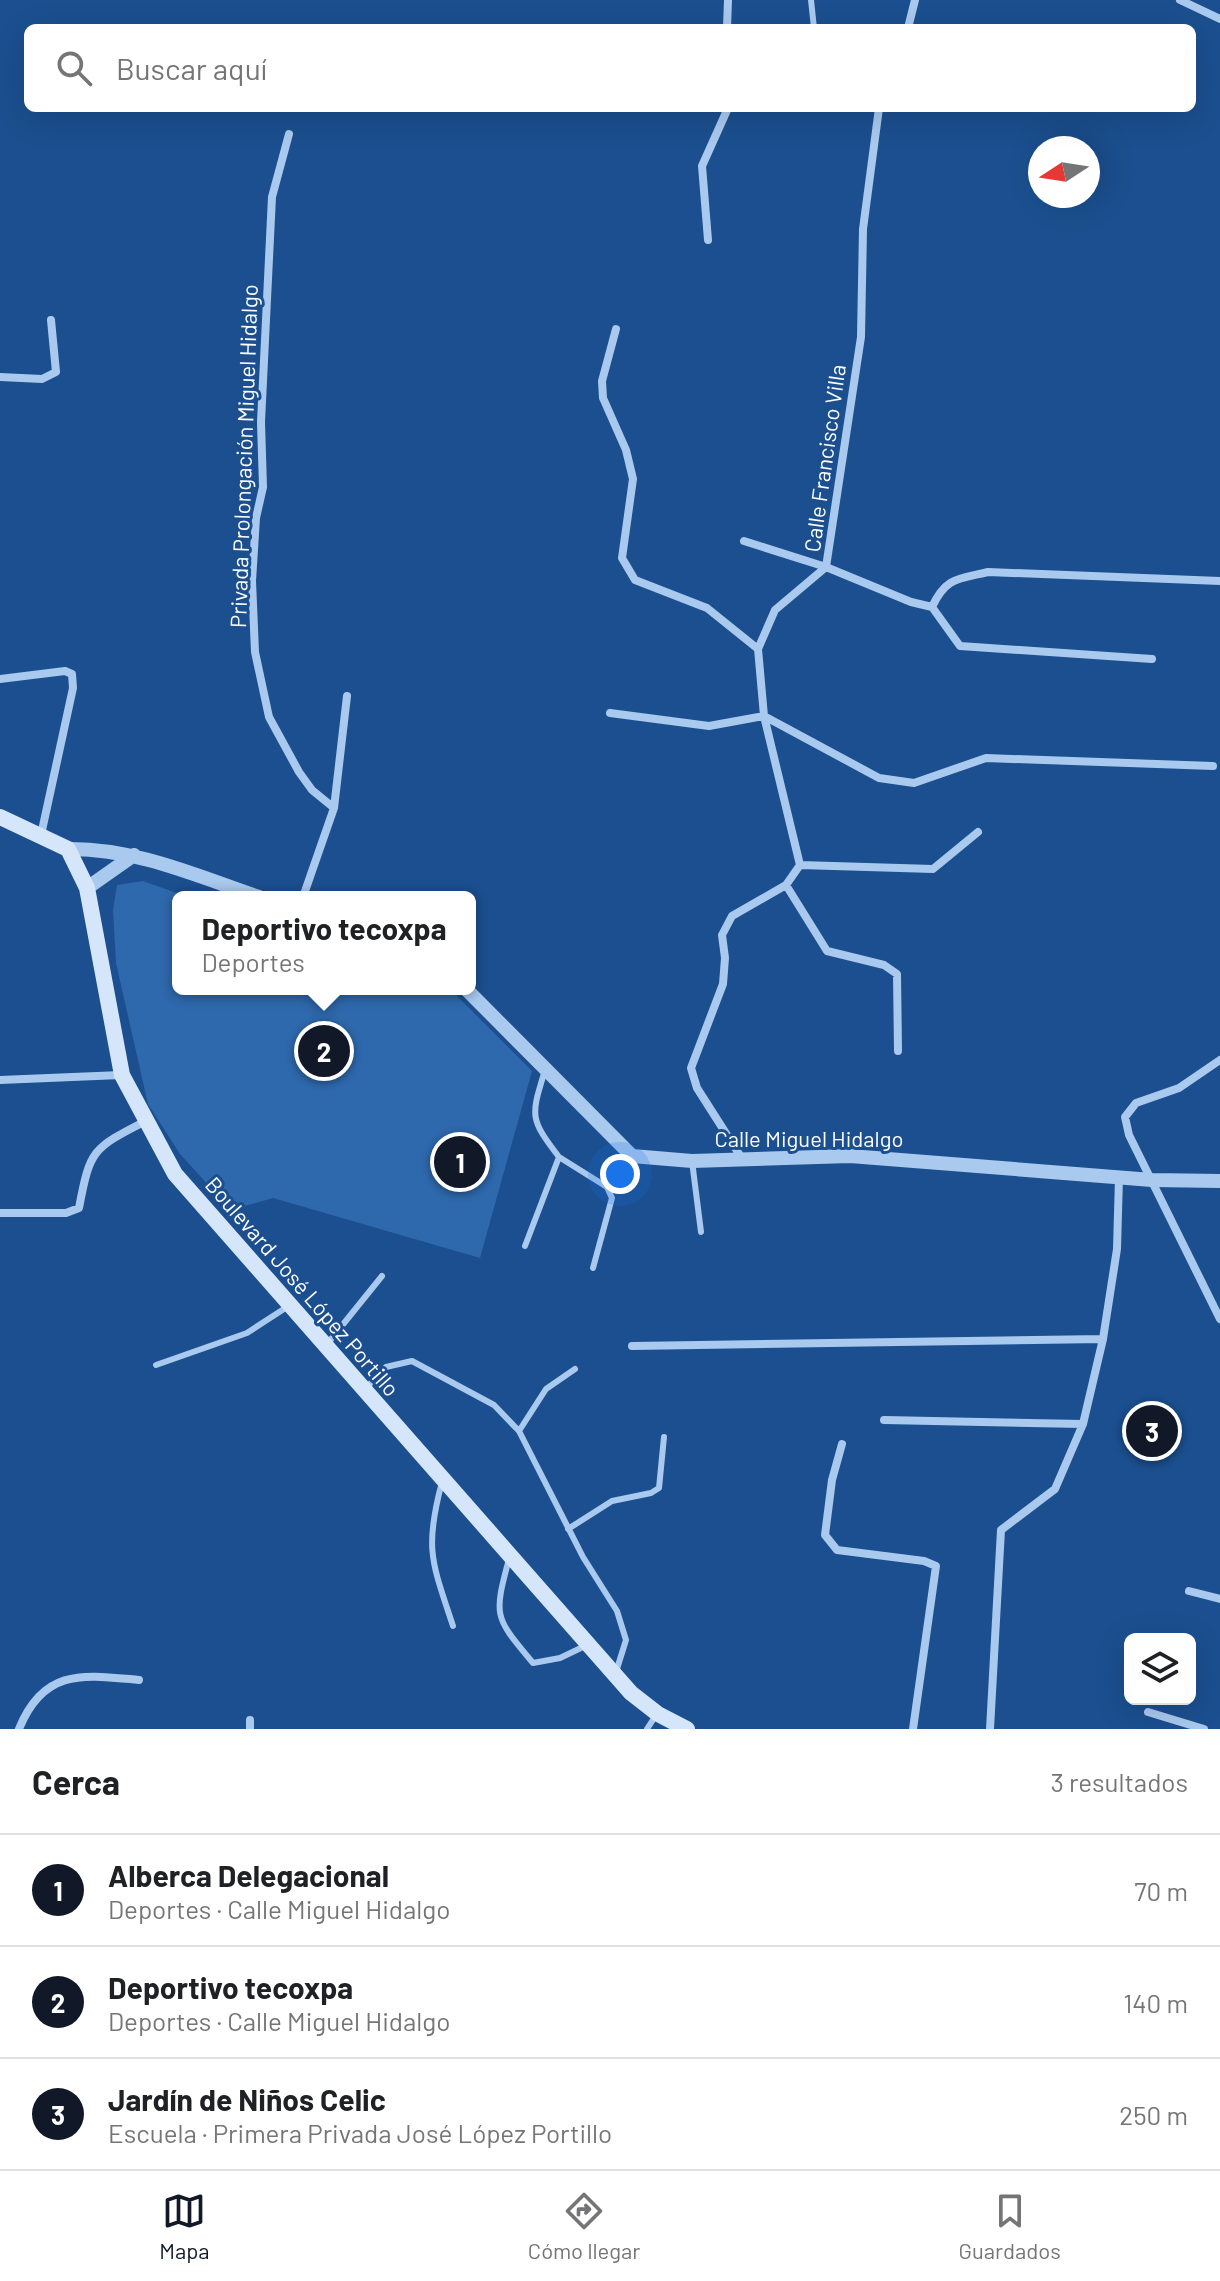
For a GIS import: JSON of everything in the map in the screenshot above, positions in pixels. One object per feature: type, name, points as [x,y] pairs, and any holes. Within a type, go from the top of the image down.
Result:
[{"type":"main road","points":[[0,817],[68,849]]},
{"type":"main road","name":"Boulevard José López Portillo","points":[[68,849],[87,888],[122,1075],[175,1174],[615,1676],[658,1714],[687,1729]]},
{"type":"street","points":[[727,24],[728,0]]},
{"type":"street","points":[[909,24],[915,0]]},
{"type":"street","points":[[1180,0],[1220,19]]},
{"type":"street","points":[[708,240],[702,166],[726,112]]},
{"type":"street","name":"Calle Francisco Villa","points":[[800,865],[764,716],[758,649],[775,610],[826,567],[861,337],[863,229],[878,112]]},
{"type":"street","name":"Privada Prolongación Miguel Hidalgo","points":[[289,134],[272,197],[261,422],[263,487],[256,518],[252,581],[255,652],[269,717],[299,772],[312,790],[334,808]]},
{"type":"street","points":[[0,377],[42,379],[56,372],[51,320]]},
{"type":"street","points":[[616,329],[602,381],[603,398],[626,450],[633,479],[622,558],[635,580],[707,608],[758,649]]},
{"type":"street","points":[[744,541],[826,567],[911,602],[932,607],[960,646],[1152,659]]},
{"type":"street","points":[[932,607],[942,587],[988,572],[1220,581]]},
{"type":"street","points":[[0,679],[65,671],[72,674],[73,688],[41,835]]},
{"type":"street","points":[[305,891],[334,808],[347,696]]},
{"type":"street","points":[[610,713],[709,726],[764,716],[879,778],[914,783],[986,758],[1213,766]]},
{"type":"street","points":[[741,1157],[697,1088],[691,1068],[723,984],[722,935],[732,916],[786,885],[800,865],[933,869],[978,832]]},
{"type":"street","points":[[68,849],[103,849],[134,855],[241,891]]},
{"type":"street","points":[[87,888],[134,855]]},
{"type":"street","points":[[786,885],[827,951],[884,965],[897,974],[898,1051]]},
{"type":"street","name":"Calle Miguel Hidalgo","points":[[472,995],[632,1156],[692,1161],[741,1157],[850,1156],[1152,1180],[1220,1181]]},
{"type":"street","points":[[1220,1060],[1179,1088],[1136,1103],[1125,1117],[1129,1135],[1220,1319]]},
{"type":"street","points":[[0,1080],[122,1075]]},
{"type":"street","points":[[0,1213],[66,1213],[79,1208],[87,1165],[101,1144],[147,1121]]},
{"type":"street","points":[[990,1729],[1001,1530],[1055,1489],[1083,1424],[1103,1339],[1117,1249],[1119,1176]]},
{"type":"street","points":[[632,1346],[1103,1339]]},
{"type":"street","points":[[884,1420],[1083,1424]]},
{"type":"street","points":[[842,1444],[832,1480],[825,1535],[837,1550],[924,1561],[936,1566],[913,1729]]},
{"type":"street","points":[[1189,1591],[1220,1599]]},
{"type":"street","points":[[19,1729],[40,1699],[63,1678],[79,1675],[139,1680]]},
{"type":"street","points":[[1148,1712],[1204,1729]]},
{"type":"lane","points":[[811,0],[814,24]]},
{"type":"lane","points":[[545,1070],[533,1111],[540,1132],[559,1157],[607,1187],[612,1198],[593,1268]]},
{"type":"lane","points":[[525,1246],[559,1157]]},
{"type":"lane","points":[[692,1161],[701,1232]]},
{"type":"lane","points":[[326,1346],[382,1276]]},
{"type":"lane","points":[[156,1365],[247,1333],[290,1305]]},
{"type":"lane","points":[[364,1389],[386,1367],[412,1361],[494,1405],[519,1431],[621,1626],[626,1640],[615,1676]]},
{"type":"lane","points":[[519,1431],[546,1389],[575,1369]]},
{"type":"lane","points":[[568,1529],[612,1501],[651,1493],[659,1488],[664,1437]]},
{"type":"lane","points":[[443,1480],[432,1521],[430,1556],[453,1626]]},
{"type":"lane","points":[[510,1555],[498,1601],[501,1624],[533,1663],[560,1658],[588,1645]]},
{"type":"lane","points":[[647,1729],[658,1714]]},
{"type":"shaded area","points":[[143,881],[172,891],[172,995],[456,995],[532,1071],[480,1258],[273,1198],[231,1210],[180,1154],[148,1104],[116,963],[113,910],[117,885]]},
{"type":"place","name":"Deportivo tecoxpa","points":[[324,1051]]},
{"type":"place","name":"Alberca Delegacional","points":[[460,1162]]},
{"type":"place","name":"Jardín de Niños Celic","points":[[1152,1431]]}]
